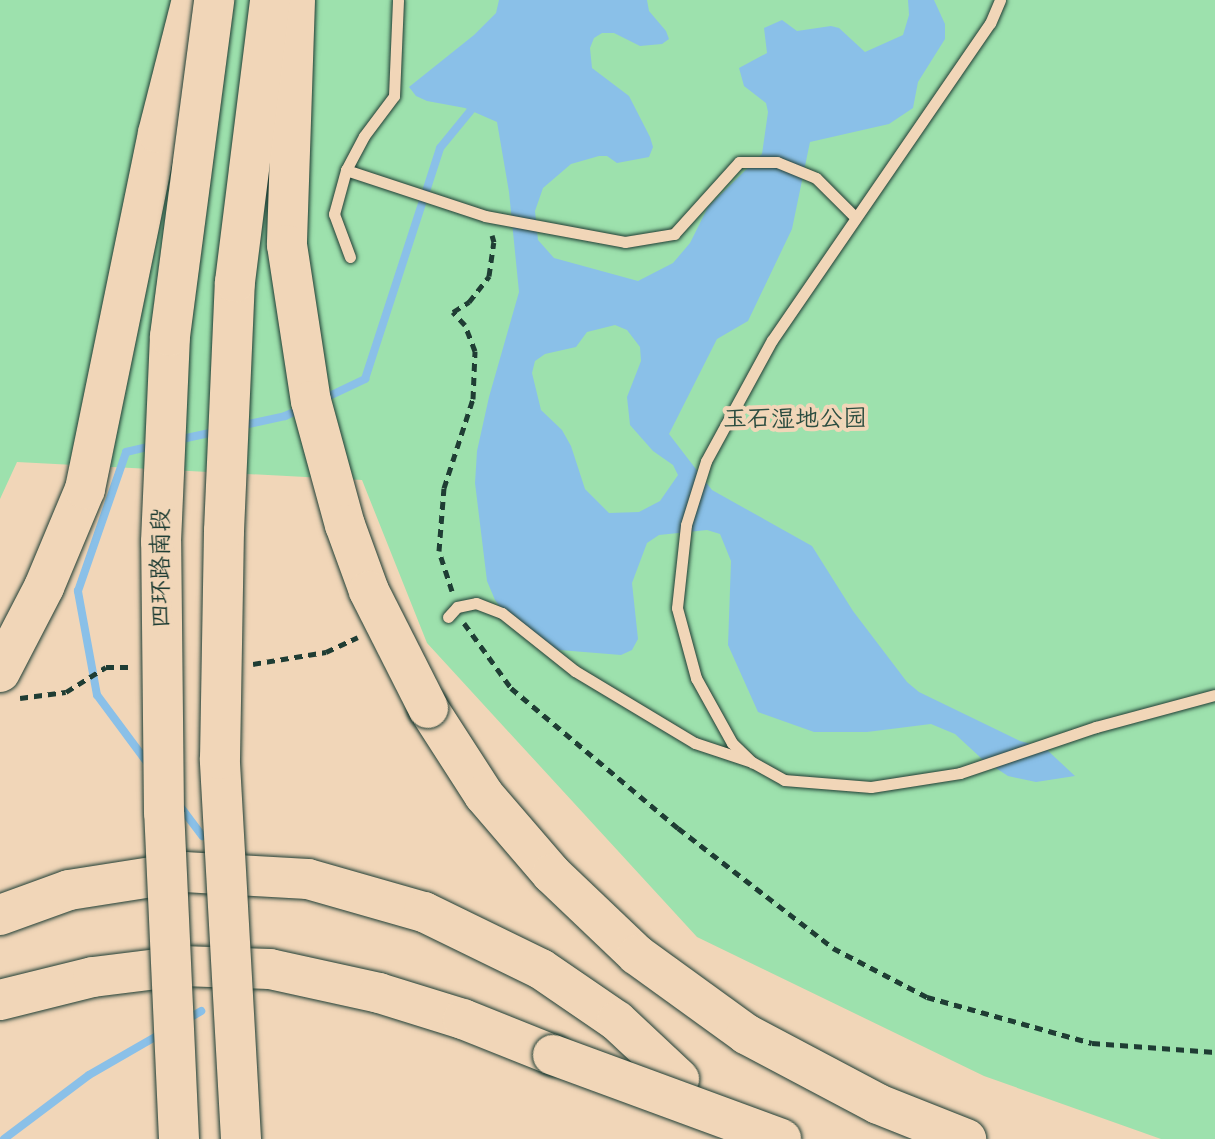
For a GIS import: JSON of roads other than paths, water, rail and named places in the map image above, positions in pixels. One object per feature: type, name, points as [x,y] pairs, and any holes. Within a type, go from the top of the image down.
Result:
[{"type":"highway","points":[[8,685],[85,489],[158,133],[192,0]]},
{"type":"highway","name":"四环路南段","points":[[179,1139],[164,813],[161,542],[170,336],[214,0]]},
{"type":"highway","points":[[241,1139],[220,759],[224,531],[235,282],[270,0]]},
{"type":"highway","points":[[295,0],[287,245],[311,401],[345,525],[369,591],[428,708],[494,807],[552,874],[637,955],[746,1034],[878,1104],[966,1139]]},
{"type":"highway","points":[[0,915],[69,890],[184,872],[308,879],[424,912],[541,969],[617,1021],[679,1079]]},
{"type":"highway","points":[[0,1000],[93,977],[181,966],[270,969],[393,997],[463,1019],[781,1139]]},
{"type":"highway","points":[[233,1006],[254,1139]]},
{"type":"lane","points":[[350,257],[334,214],[346,170],[364,136],[394,96],[398,0]]},
{"type":"lane","points":[[754,763],[732,743],[696,678],[677,608],[686,525],[706,461],[772,340],[990,23],[1000,0]]},
{"type":"lane","points":[[346,170],[485,216],[625,242],[674,234],[739,162],[777,162],[816,178],[855,217]]},
{"type":"lane","points":[[448,617],[457,607],[476,603],[502,613],[575,671],[695,743],[754,763],[784,780],[871,787],[960,773],[1096,727],[1215,695]]},
{"type":"water","points":[[499,0],[647,0],[649,11],[666,31],[669,39],[662,44],[640,46],[614,33],[602,33],[594,38],[590,48],[592,68],[629,96],[650,137],[653,147],[649,157],[617,163],[607,156],[599,156],[571,164],[543,188],[535,211],[538,240],[554,258],[638,281],[673,263],[690,243],[708,207],[762,154],[768,112],[766,103],[744,86],[739,68],[767,53],[764,28],[782,20],[797,31],[831,26],[839,28],[865,52],[903,35],[909,15],[908,0],[934,0],[945,24],[945,39],[918,82],[913,108],[889,124],[810,142],[792,229],[748,321],[717,339],[669,434],[712,490],[812,546],[853,611],[907,682],[919,692],[1020,741],[1045,748],[1075,776],[1036,782],[1008,776],[982,759],[955,734],[931,724],[867,732],[814,732],[758,712],[728,645],[731,561],[720,534],[707,530],[659,535],[647,543],[632,583],[638,639],[632,650],[621,655],[547,649],[509,619],[495,600],[487,581],[475,483],[477,451],[489,397],[519,292],[509,192],[497,122],[465,108],[427,101],[416,96],[409,87],[474,35],[496,13]],"holes":[[[615,325],[627,330],[640,347],[641,361],[627,397],[630,425],[653,451],[673,465],[678,475],[660,501],[639,512],[609,513],[585,489],[571,446],[562,430],[541,410],[532,373],[535,361],[545,354],[576,347],[587,332]]]},
{"type":"waterway","points":[[323,399],[365,379],[440,148],[476,104]]},
{"type":"waterway","points":[[240,426],[285,416],[303,408]]},
{"type":"waterway","points":[[177,440],[219,431]]},
{"type":"waterway","points":[[149,765],[97,695],[78,591],[126,452],[152,446]]},
{"type":"waterway","points":[[179,805],[202,836]]},
{"type":"waterway","points":[[184,1021],[201,1011]]},
{"type":"waterway","points":[[4,1139],[89,1075],[162,1033]]},
{"type":"park label","name":"玉石湿地公园","points":[[795,420]]}]
